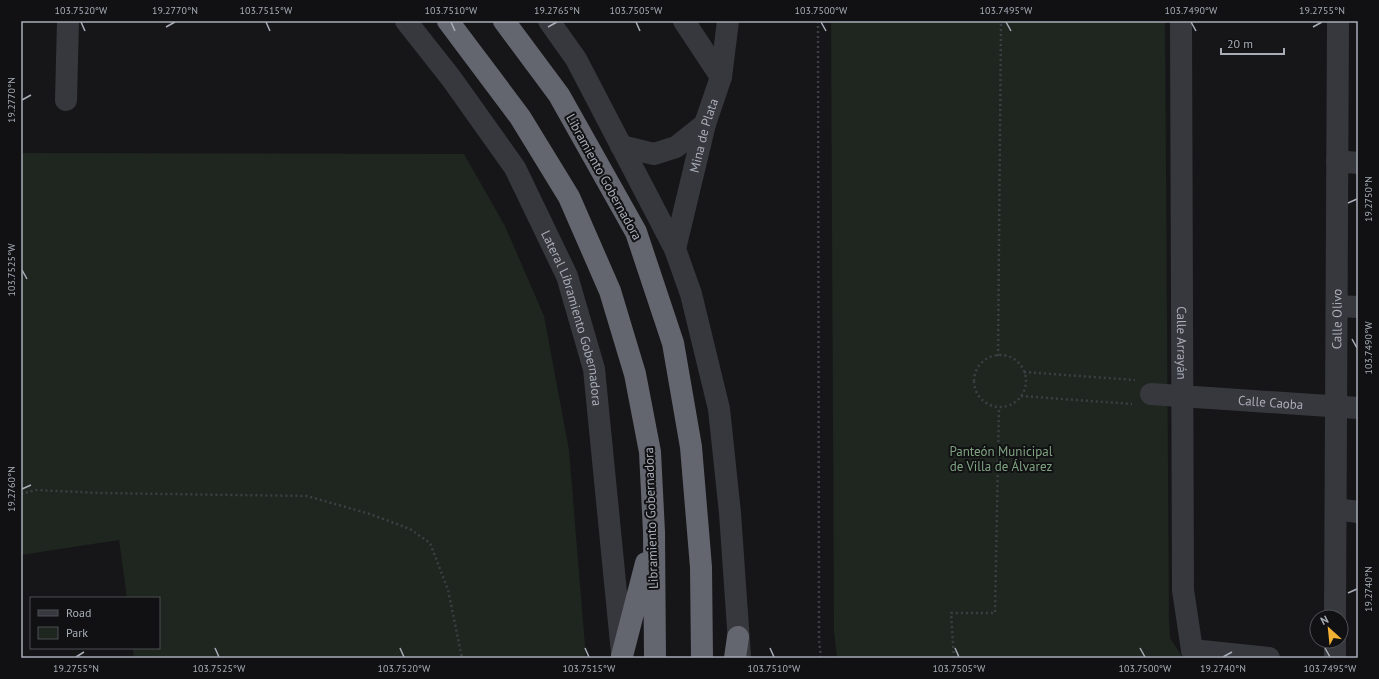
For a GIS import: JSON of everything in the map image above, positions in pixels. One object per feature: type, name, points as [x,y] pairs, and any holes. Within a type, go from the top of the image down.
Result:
[{"type":"highway","name":"Libramiento Gobernadora","points":[[448,21],[520,117],[569,197],[610,291],[635,374],[650,452],[654,532],[655,658]]},
{"type":"highway","name":"Libramiento Gobernadora","points":[[504,21],[558,95],[636,232],[673,343],[691,448],[701,568],[702,658]]},
{"type":"highway","points":[[622,657],[654,532]]},
{"type":"street","points":[[66,100],[68,21]]},
{"type":"street","name":"Lateral Libramiento Gobernadora","points":[[406,21],[451,78],[515,168],[567,276],[594,369],[622,657]]},
{"type":"street","points":[[549,21],[576,59],[622,146],[675,249],[691,294],[719,409],[730,512],[737,651]]},
{"type":"street","points":[[684,21],[721,76]]},
{"type":"street","name":"Mina de Plata","points":[[675,249],[705,124],[721,76],[728,21]]},
{"type":"street","name":"Calle Arrayán","points":[[1181,21],[1183,590],[1199,654]]},
{"type":"street","name":"Calle Olivo","points":[[1335,609],[1337,306],[1348,162],[1338,21]]},
{"type":"street","points":[[622,146],[654,154],[676,147],[705,124]]},
{"type":"street","points":[[1337,306],[1358,308]]},
{"type":"street","name":"Calle Caoba","points":[[1151,394],[1358,408]]},
{"type":"street","points":[[1336,509],[1358,512]]},
{"type":"street","points":[[1199,654],[1269,658]]},
{"type":"path","points":[[818,21],[819,640],[821,658]]},
{"type":"path","points":[[998,356],[1001,21]]},
{"type":"path","points":[[998,356],[1014,360],[1024,372],[1025,380],[1021,396],[1016,402],[1008,406],[999,407],[990,406],[983,401],[977,394],[974,386],[977,368],[990,357],[998,356]]},
{"type":"path","points":[[1021,396],[1150,405],[1152,382],[1024,372]]},
{"type":"path","points":[[954,658],[950,613],[995,613],[999,407]]},
{"type":"path","points":[[21,494],[36,490],[100,493],[308,496],[370,514],[397,524],[410,529],[430,543],[448,590],[462,658]]},
{"type":"green space","name":"Panteón Municipal de Villa de Álvarez","points":[[831,21],[1165,21],[1169,620],[1170,638],[1183,658],[837,658],[834,632]]},
{"type":"green space","points":[[21,153],[464,154],[505,226],[544,316],[569,450],[586,658],[134,658],[133,649],[160,649],[160,597],[127,597],[119,540],[21,555]]}]
